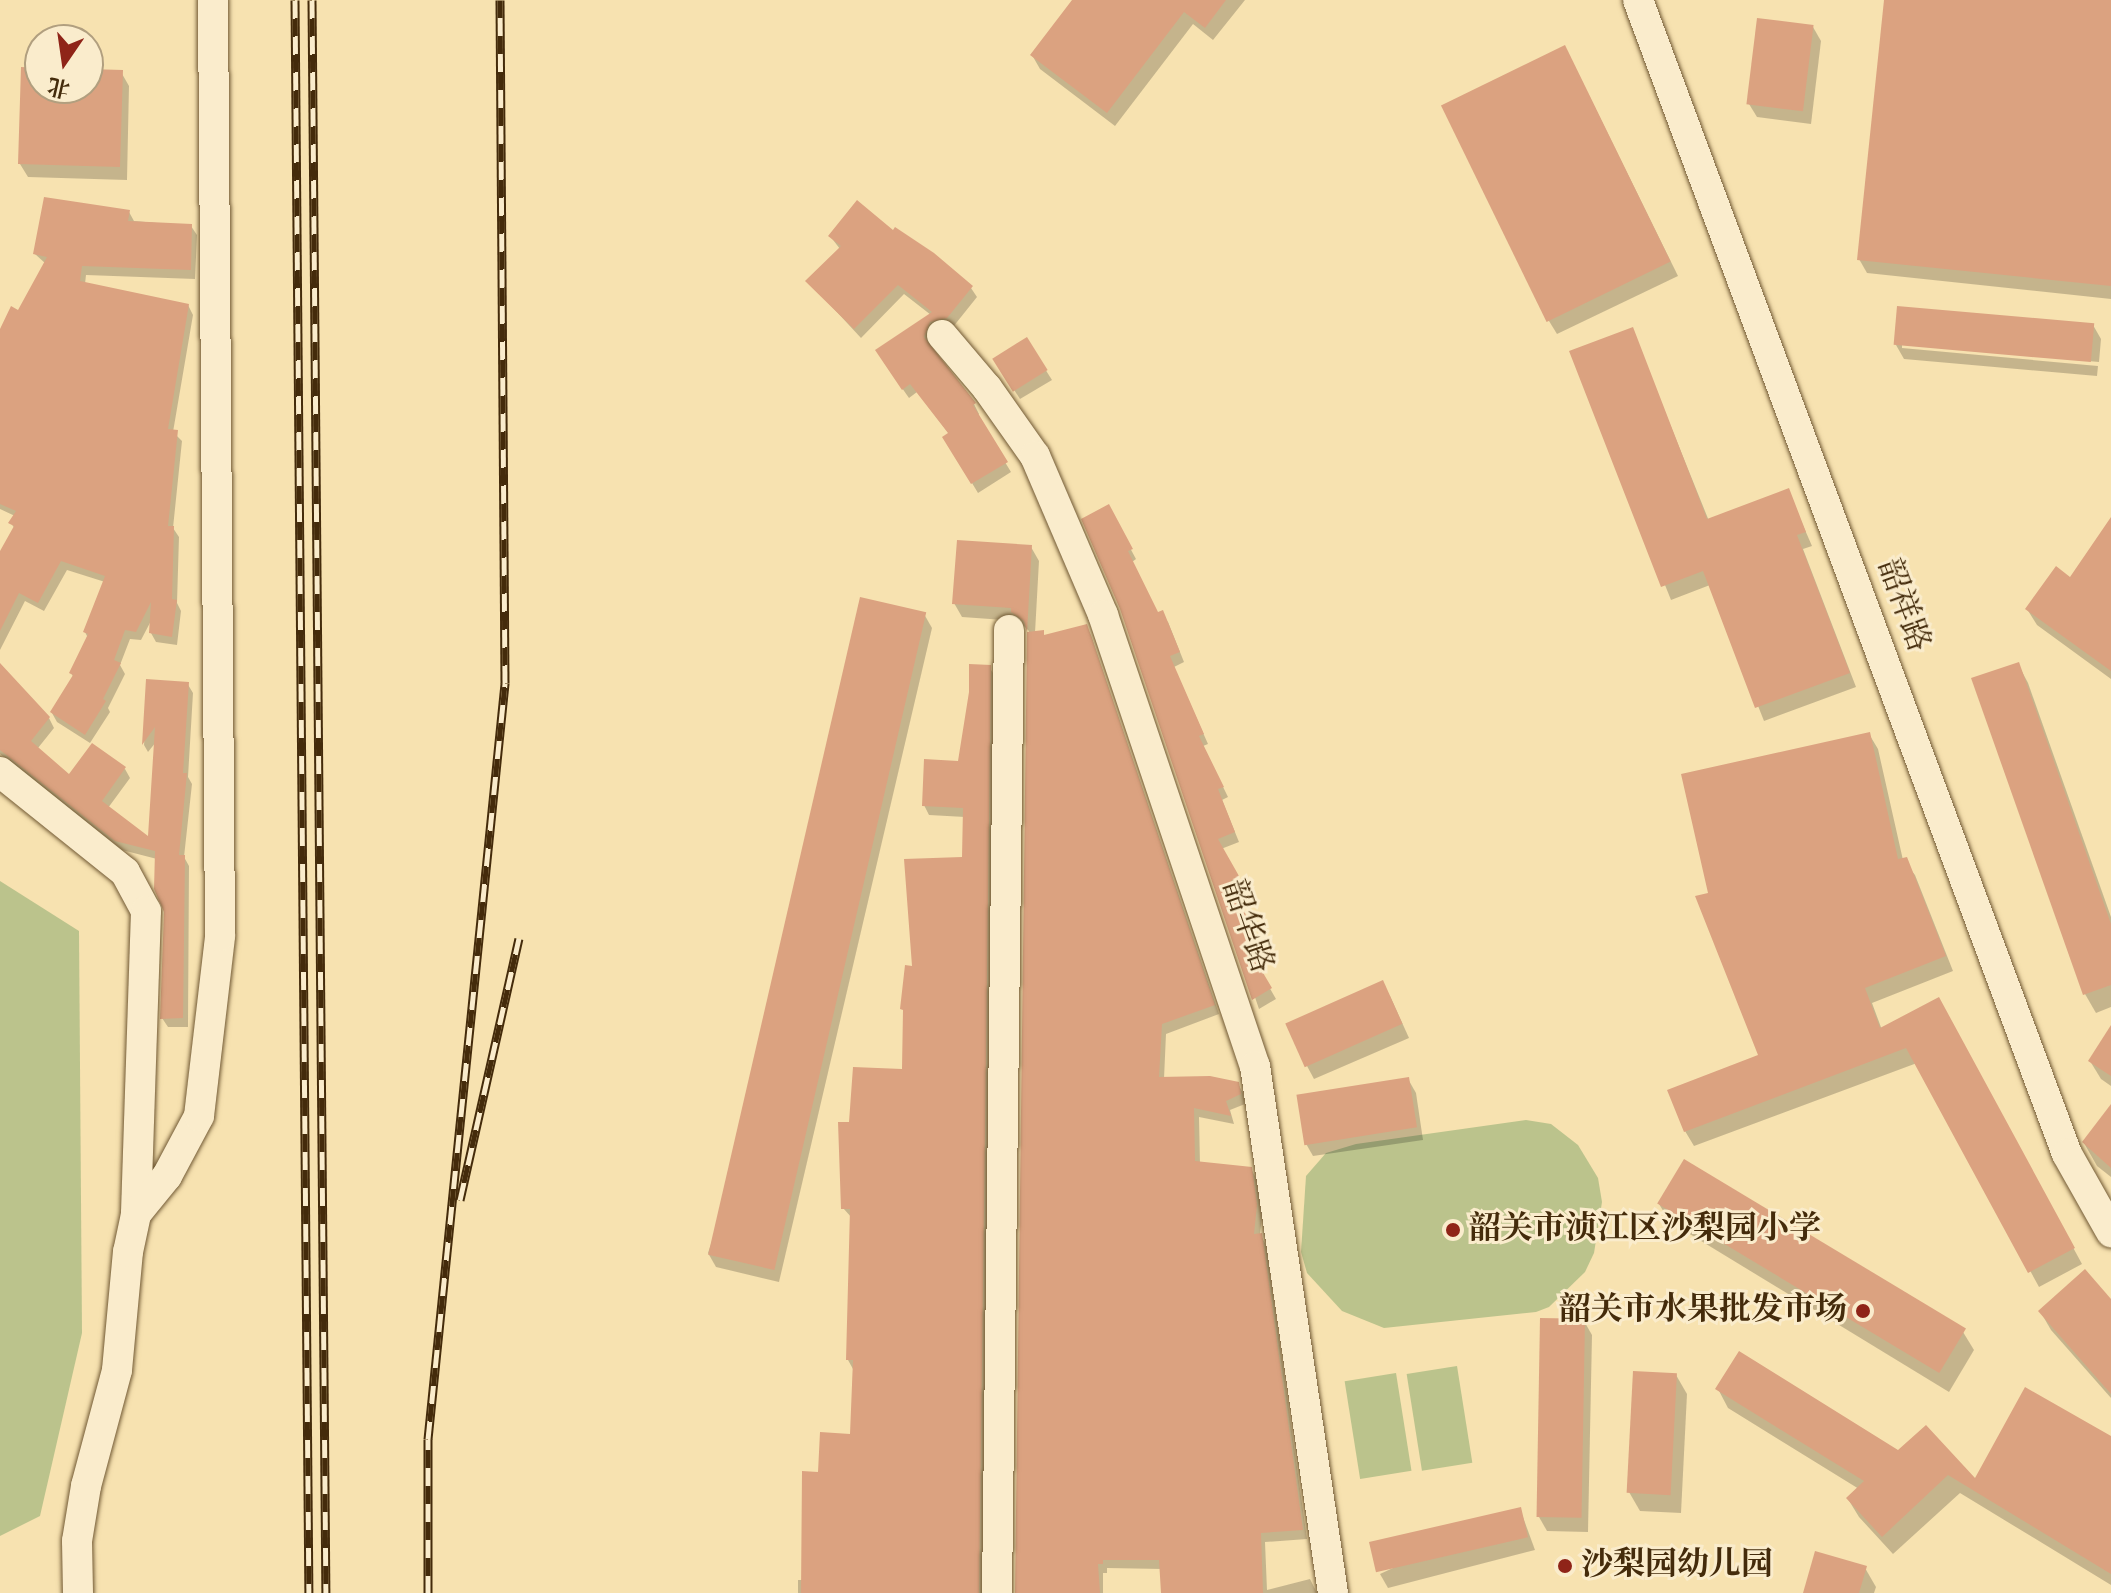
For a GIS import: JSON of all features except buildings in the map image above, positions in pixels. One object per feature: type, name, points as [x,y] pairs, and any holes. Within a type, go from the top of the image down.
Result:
[{"type":"street","points":[[136,1214],[167,1176],[199,1116],[220,936],[213,0]]},
{"type":"street","name":"韶祥路","points":[[1638,0],[2067,1154],[2111,1232]]},
{"type":"street","name":"韶华路","points":[[942,335],[987,388],[1035,456],[1048,485],[1103,615],[1255,1066],[1333,1593]]},
{"type":"street","points":[[997,1593],[1009,630]]},
{"type":"street","points":[[0,772],[125,872],[146,911],[136,1214],[128,1252],[117,1370],[86,1486],[77,1541],[78,1593]]},
{"type":"green space","points":[[0,881],[79,931],[82,1333],[40,1516],[0,1536]]},
{"type":"green space","points":[[1526,1120],[1551,1124],[1578,1145],[1598,1178],[1602,1202],[1594,1253],[1585,1272],[1549,1307],[1536,1312],[1384,1328],[1342,1311],[1307,1273],[1301,1252],[1306,1176],[1326,1153],[1356,1144]]},
{"type":"green space","points":[[1457,1366],[1472,1463],[1422,1471],[1407,1374]]},
{"type":"green space","points":[[1396,1373],[1411,1471],[1360,1479],[1345,1381]]},
{"type":"railway","points":[[295,0],[309,1593]]},
{"type":"railway","points":[[312,0],[326,1593]]},
{"type":"railway","points":[[428,1593],[428,1439],[505,683],[500,0]]},
{"type":"railway","points":[[460,1200],[519,939]]},
{"type":"place","name":"韶关市浈江区沙梨园小学","points":[[1453,1230]]},
{"type":"place","name":"韶关市水果批发市场","points":[[1863,1311]]},
{"type":"place","name":"沙梨园幼儿园","points":[[1565,1566]]}]
